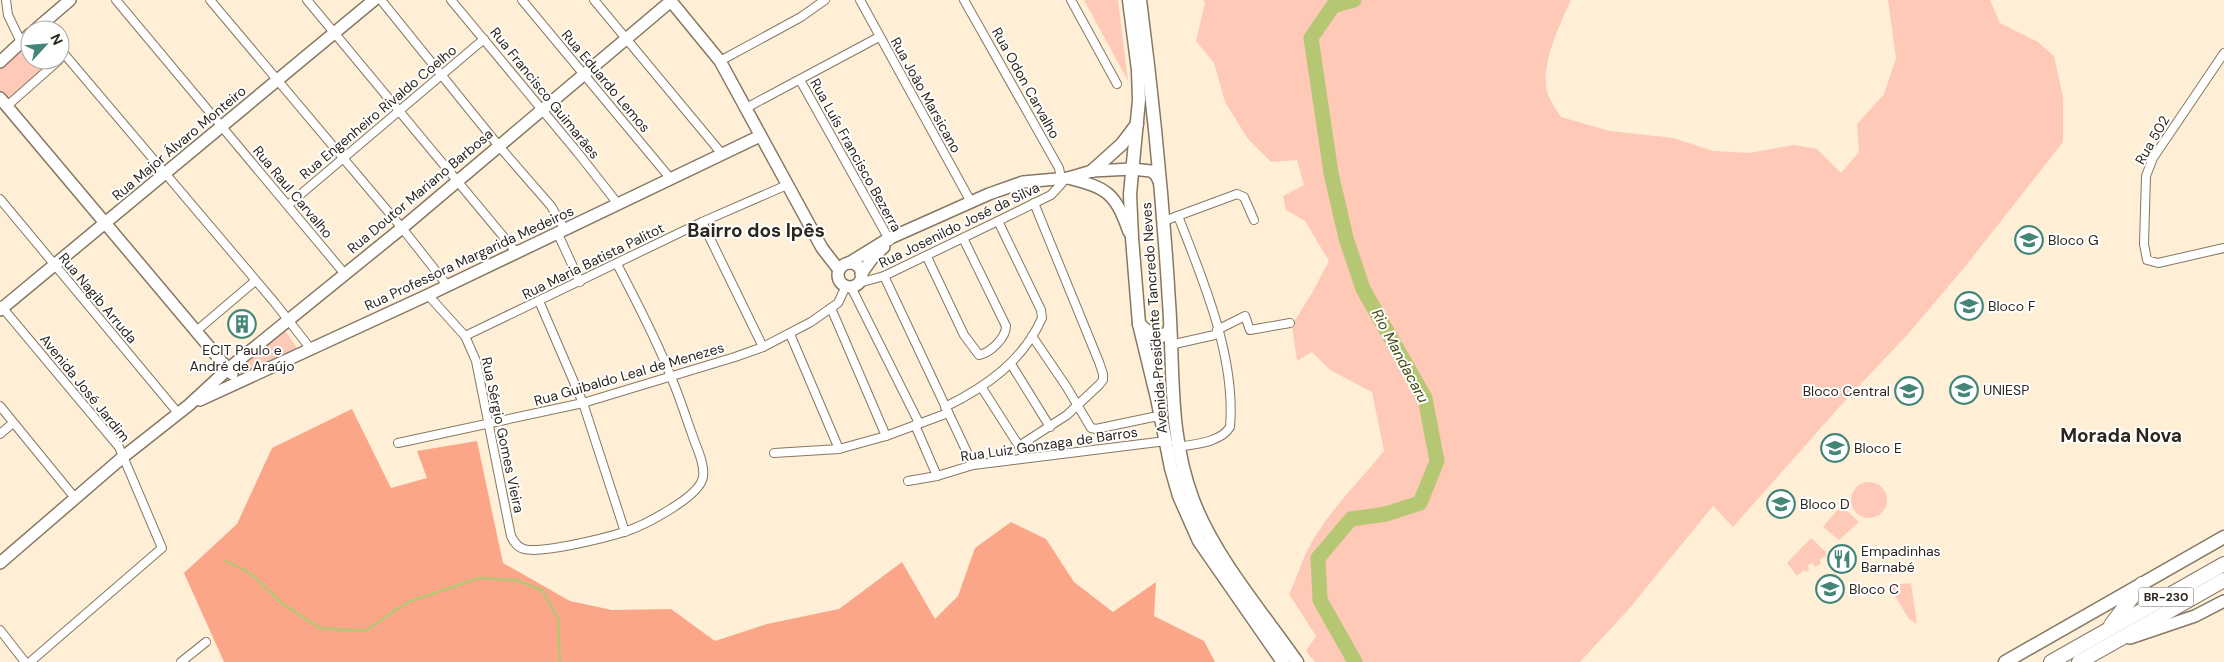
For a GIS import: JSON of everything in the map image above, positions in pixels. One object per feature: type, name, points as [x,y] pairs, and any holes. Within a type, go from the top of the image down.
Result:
[{"type":"highway","name":"BR-230","points":[[2051,662],[2224,564]]},
{"type":"highway","name":"BR-230","points":[[2079,662],[2224,580]]},
{"type":"highway","points":[[2107,630],[2142,584]]},
{"type":"main road","points":[[49,20],[70,0]]},
{"type":"main road","name":"Rua Major Álvaro Monteiro","points":[[1,308],[374,0]]},
{"type":"main road","name":"Avenida Presidente Tancredo Neves","points":[[1129,0],[1138,70],[1138,122],[1130,194],[1132,238],[1140,324],[1166,441],[1179,496],[1199,541],[1283,662]]},
{"type":"main road","name":"Avenida Presidente Tancredo Neves","points":[[1140,0],[1164,221],[1171,380],[1178,447],[1185,476],[1202,522],[1222,556],[1297,662]]},
{"type":"main road","points":[[671,1],[720,61],[786,185],[822,248],[839,270],[839,280],[854,282]]},
{"type":"main road","name":"Rua Doutor Mariano Barbosa","points":[[189,405],[228,369],[344,273],[402,228],[456,180],[628,39],[671,1]]},
{"type":"main road","points":[[0,62],[20,44]]},
{"type":"main road","points":[[4,102],[238,382]]},
{"type":"main road","points":[[1092,171],[1122,144],[1138,122]]},
{"type":"main road","name":"Rua Professora Margarida Medeiros","points":[[189,405],[562,232],[760,136]]},
{"type":"main road","points":[[839,270],[841,267],[893,239],[971,202],[1023,182],[1065,178],[1092,171],[1132,169],[1151,171],[1156,175],[1161,187]]},
{"type":"main road","points":[[1065,178],[1097,186],[1110,194],[1121,210],[1132,238]]},
{"type":"main road","points":[[854,282],[874,256],[893,239]]},
{"type":"main road","points":[[849,263],[857,266],[854,282]]},
{"type":"main road","points":[[1140,324],[1158,338],[1169,332],[1170,327]]},
{"type":"main road","points":[[0,563],[123,456],[189,405]]},
{"type":"main road","points":[[2004,662],[2224,537]]},
{"type":"main road","points":[[2108,645],[2195,616],[2224,601]]},
{"type":"street","points":[[6,0],[8,15],[20,30]]},
{"type":"street","name":"Rua Raul Carvalho","points":[[116,0],[344,273]]},
{"type":"street","points":[[210,0],[402,228],[447,285]]},
{"type":"street","points":[[307,0],[517,253]]},
{"type":"street","points":[[381,0],[441,76],[546,200],[562,232],[580,282]]},
{"type":"street","name":"Rua Francisco Guimarães","points":[[451,0],[618,204]]},
{"type":"street","name":"Rua Eduardo Lemos","points":[[522,0],[670,178]]},
{"type":"street","points":[[594,0],[722,154]]},
{"type":"street","points":[[720,61],[801,17],[825,0]]},
{"type":"street","name":"Rua João Marsicano","points":[[860,0],[971,202]]},
{"type":"street","name":"Rua Odon Carvalho","points":[[964,0],[1065,178]]},
{"type":"street","points":[[1071,0],[1117,84]]},
{"type":"street","points":[[746,108],[879,37]]},
{"type":"street","name":"Rua Engenheiro Rivaldo Coelho","points":[[288,205],[484,39]]},
{"type":"street","name":"Rua 502","points":[[2224,53],[2171,130],[2149,166],[2146,176],[2146,254],[2147,260],[2158,263],[2224,248]]},
{"type":"street","points":[[70,66],[165,172],[289,320],[310,348]]},
{"type":"street","points":[[4,102],[44,70]]},
{"type":"street","name":"Rua Luís Francisco Bezerra","points":[[800,80],[893,239]]},
{"type":"street","name":"Rua Josenildo José da Silva","points":[[854,282],[884,276],[998,222],[1057,190],[1065,178]]},
{"type":"street","name":"Rua Maria Batista Palitot","points":[[465,336],[702,222],[786,185]]},
{"type":"street","points":[[1164,221],[1237,194],[1244,197],[1254,220]]},
{"type":"street","name":"Rua Nagib Arruda","points":[[0,199],[178,413]]},
{"type":"street","points":[[1020,446],[1067,415],[1103,380],[1103,374],[1061,266],[1034,203]]},
{"type":"street","points":[[1178,216],[1198,268],[1218,332],[1227,365],[1230,402],[1230,427],[1227,432],[1212,440],[1178,447]]},
{"type":"street","points":[[702,222],[763,347]]},
{"type":"street","points":[[774,453],[839,449],[886,436],[946,410],[982,388],[1011,364],[1039,326],[1042,314],[998,222]]},
{"type":"street","points":[[927,256],[964,335],[975,352],[981,355],[998,342],[1006,329],[963,238]]},
{"type":"street","points":[[539,301],[583,403],[625,532],[646,523],[690,496],[702,483],[703,467],[671,376],[617,264]]},
{"type":"street","points":[[884,276],[973,465]]},
{"type":"street","points":[[195,332],[256,281]]},
{"type":"street","points":[[854,282],[917,424],[937,476]]},
{"type":"street","name":"Rua Guibaldo Leal de Menezes","points":[[398,443],[583,403],[763,347],[790,334],[838,303],[854,282]]},
{"type":"street","name":"Rua Sérgio Gomes Vieira","points":[[428,295],[465,336],[478,367],[511,536],[516,544],[524,549],[538,549],[572,544],[625,532]]},
{"type":"street","name":"Avenida José Jardim","points":[[1,308],[100,422],[123,456],[162,548],[30,662]]},
{"type":"street","points":[[831,308],[886,436]]},
{"type":"street","points":[[1170,345],[1218,332],[1246,316],[1250,330],[1290,323]]},
{"type":"street","points":[[790,334],[839,449]]},
{"type":"street","points":[[1032,336],[1092,429],[1153,417],[1162,418]]},
{"type":"street","points":[[1011,364],[1050,426]]},
{"type":"street","points":[[982,388],[1026,458]]},
{"type":"street","points":[[0,406],[75,498]]},
{"type":"street","points":[[0,434],[14,422]]},
{"type":"street","name":"Rua Luiz Gonzaga de Barros","points":[[908,481],[937,476],[973,465],[1166,441]]},
{"type":"street","points":[[0,630],[25,662]]},
{"type":"street","points":[[180,662],[206,642]]},
{"type":"shaded area","points":[[1084,0],[1118,0],[1128,81]]},
{"type":"shaded area","points":[[1203,0],[1571,0],[1551,48],[1546,74],[1546,86],[1549,97],[1561,117],[1610,131],[1673,138],[1713,151],[1749,153],[1794,145],[1817,149],[1841,173],[1859,152],[1857,124],[1884,94],[1896,58],[1888,0],[1990,0],[2000,23],[2038,42],[2054,56],[2063,97],[2063,142],[1968,263],[1908,334],[1842,404],[1733,527],[1713,506],[1628,610],[1580,662],[1315,662],[1306,651],[1316,636],[1289,594],[1313,540],[1337,505],[1384,451],[1372,392],[1330,370],[1312,352],[1297,361],[1292,325],[1329,261],[1305,221],[1286,210],[1283,196],[1304,185],[1297,160],[1271,162],[1248,139],[1225,102],[1214,63],[1196,41],[1205,3]]},
{"type":"shaded area","points":[[20,43],[20,70],[48,70],[7,106],[0,97],[0,62]]},
{"type":"shaded area","points":[[284,329],[299,351],[237,377],[239,366]]},
{"type":"shaded area","points":[[352,409],[391,488],[427,478],[417,451],[477,441],[503,563],[570,601],[612,610],[671,609],[715,641],[767,624],[839,609],[902,562],[935,619],[958,596],[975,548],[1011,522],[1046,539],[1074,582],[1113,612],[1156,582],[1154,616],[1204,641],[1215,662],[224,662],[184,573],[237,524],[272,448]]},
{"type":"shaded area","points":[[1869,482],[1881,488],[1887,500],[1881,512],[1869,518],[1857,512],[1851,500],[1857,488]]},
{"type":"shaded area","points":[[1845,501],[1847,511],[1859,522],[1839,540],[1823,527]]},
{"type":"shaded area","points":[[1811,538],[1826,552],[1826,556],[1820,559],[1821,564],[1815,567],[1813,563],[1808,565],[1809,570],[1806,572],[1804,570],[1797,576],[1787,563]]},
{"type":"shaded area","points":[[1911,583],[1917,624],[1909,619],[1890,588],[1894,585]]},
{"type":"waterway","name":"Rio Mandacaru","points":[[1354,0],[1333,6],[1311,38],[1331,173],[1346,238],[1363,289],[1425,398],[1437,461],[1420,503],[1386,514],[1351,519],[1318,558],[1320,600],[1355,662]]},
{"type":"waterway","points":[[226,561],[250,573],[284,605],[320,628],[365,631],[408,602],[479,578],[516,580],[542,590],[558,618],[560,662]]},
{"type":"place","name":"Bloco G","points":[[2029,240]]},
{"type":"place","name":"Bloco F","points":[[1969,306]]},
{"type":"place","name":"ECIT Paulo e André de Araújo","points":[[242,324]]},
{"type":"place","name":"UNIESP","points":[[1964,390]]},
{"type":"place","name":"Bloco Central","points":[[1909,391]]},
{"type":"place","name":"Bloco E","points":[[1835,448]]},
{"type":"place","name":"Bloco D","points":[[1781,504]]},
{"type":"place","name":"Empadinhas Barnabé","points":[[1842,559]]},
{"type":"place","name":"Bloco C","points":[[1830,589]]},
{"type":"district","name":"Bairro dos Ipês","points":[[756,230]]},
{"type":"district","name":"Morada Nova","points":[[2121,435]]}]
